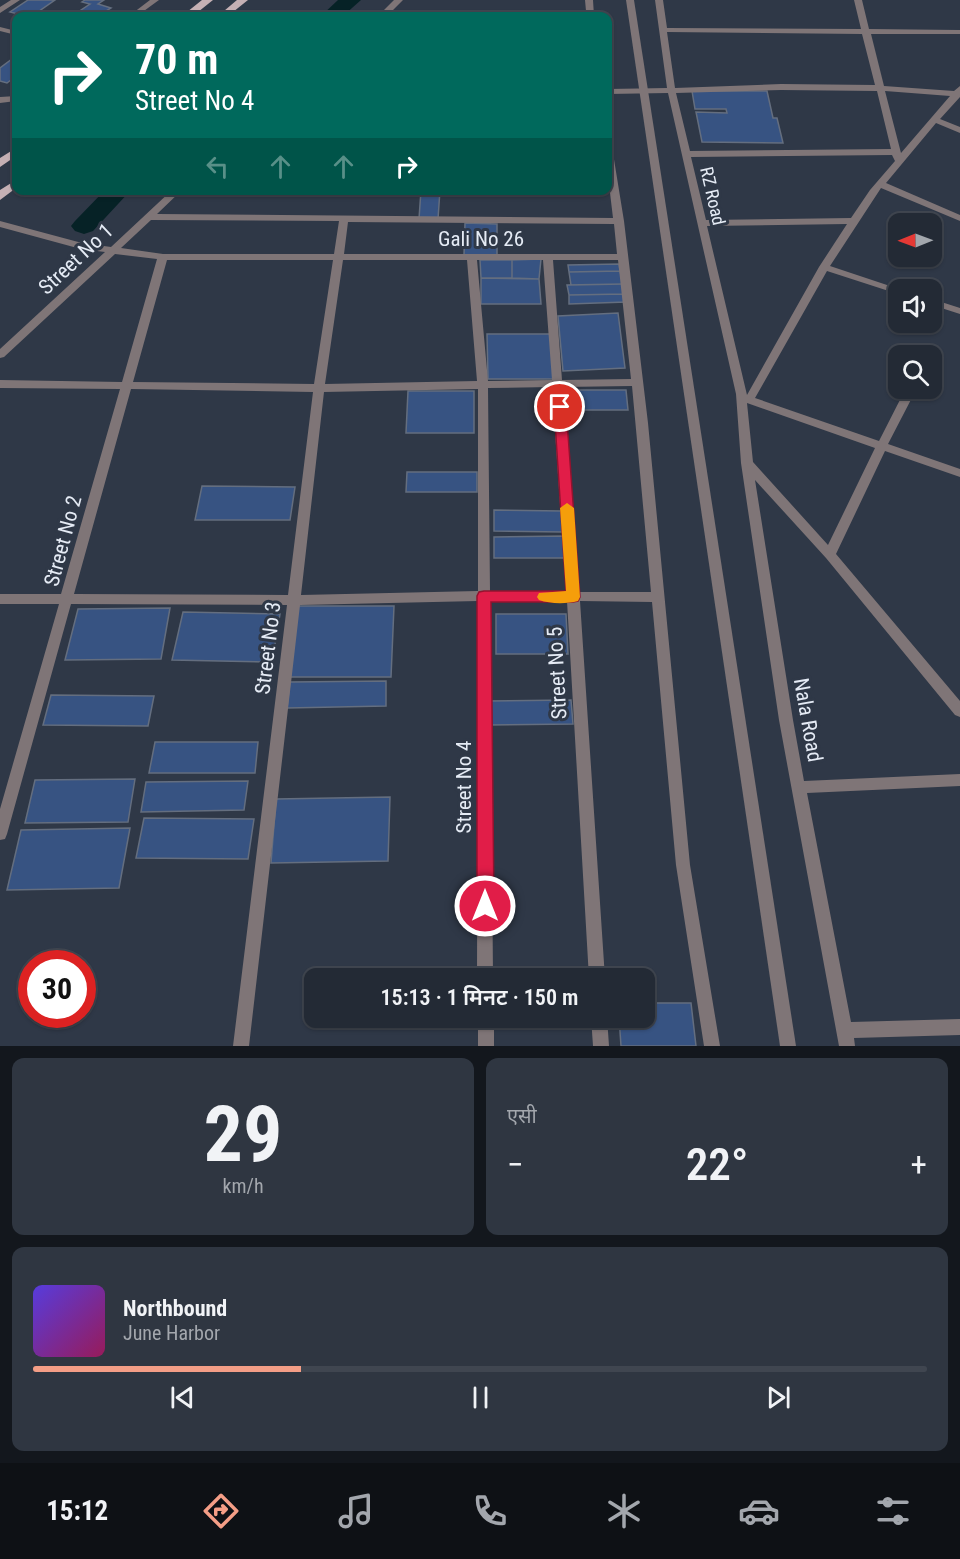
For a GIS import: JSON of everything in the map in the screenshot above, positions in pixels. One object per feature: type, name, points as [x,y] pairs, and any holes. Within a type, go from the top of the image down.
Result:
[{"type":"main road","points":[[192,12],[208,0]]},
{"type":"main road","points":[[229,12],[243,0]]},
{"type":"main road","points":[[0,164],[12,154]]},
{"type":"main road","points":[[0,196],[12,186]]},
{"type":"street","points":[[0,11],[16,0]]},
{"type":"street","points":[[135,0],[153,2]]},
{"type":"street","points":[[385,12],[399,0]]},
{"type":"street","points":[[630,0],[788,1046]]},
{"type":"street","name":"RZ Road","points":[[659,0],[671,89],[745,399]]},
{"type":"street","points":[[858,0],[898,157]]},
{"type":"street","points":[[139,12],[153,2]]},
{"type":"street","points":[[664,30],[960,32]]},
{"type":"street","points":[[612,92],[644,93],[671,89],[880,88],[959,92]]},
{"type":"street","points":[[959,92],[898,157],[824,267],[745,399],[960,473]]},
{"type":"street","points":[[935,120],[960,130]]},
{"type":"street","points":[[686,154],[898,157]]},
{"type":"street","points":[[880,183],[960,218]]},
{"type":"street","points":[[612,184],[619,221],[638,382],[683,865],[712,1046]]},
{"type":"street","name":"Street No 1","points":[[0,355],[172,195]]},
{"type":"street","points":[[147,217],[619,221]]},
{"type":"street","name":"Street No 3","points":[[241,1046],[319,388],[344,219]]},
{"type":"street","points":[[702,223],[855,221]]},
{"type":"street","points":[[0,224],[81,246],[111,252],[163,257],[339,256]]},
{"type":"street","name":"Gali No 26","points":[[339,256],[623,257]]},
{"type":"street","name":"Street No 2","points":[[0,834],[163,257]]},
{"type":"street","name":"Street No 5","points":[[548,257],[573,597],[596,968]]},
{"type":"street","name":"Street No 4","points":[[472,258],[483,385],[486,968]]},
{"type":"street","points":[[824,267],[888,288]]},
{"type":"street","points":[[942,305],[960,310]]},
{"type":"street","points":[[0,384],[319,388],[638,382]]},
{"type":"street","name":"Nala Road","points":[[745,399],[747,463],[798,787],[845,1038]]},
{"type":"street","points":[[830,555],[906,399]]},
{"type":"street","points":[[747,463],[830,555],[960,711]]},
{"type":"street","points":[[0,599],[294,600],[484,596],[658,597]]},
{"type":"street","points":[[798,787],[960,780]]},
{"type":"street","points":[[845,1038],[960,1027]]},
{"type":"street","points":[[486,1028],[486,1046]]},
{"type":"street","points":[[600,1028],[601,1046]]},
{"type":"building","points":[[28,0],[55,0],[38,12],[10,12]]},
{"type":"building","points":[[104,0],[98,4],[111,8],[104,12],[78,12],[90,4],[82,2]]},
{"type":"building","points":[[12,59],[12,79],[7,83],[0,81],[0,68]]},
{"type":"building","points":[[692,91],[767,91],[773,118],[777,118],[783,143],[702,142],[696,112],[727,113],[726,109],[695,109]]},
{"type":"building","points":[[421,195],[440,195],[438,219],[419,219]]},
{"type":"building","points":[[465,223],[497,224],[497,255],[464,255]]},
{"type":"building","points":[[541,259],[539,279],[512,278],[512,260]]},
{"type":"building","points":[[480,260],[512,260],[512,278],[481,278]]},
{"type":"building","points":[[619,264],[620,271],[569,272],[568,265]]},
{"type":"building","points":[[620,271],[623,284],[571,285],[569,272]]},
{"type":"building","points":[[481,278],[539,279],[541,304],[481,304]]},
{"type":"building","points":[[623,284],[624,294],[569,295],[567,285]]},
{"type":"building","points":[[624,294],[626,302],[569,304],[569,295]]},
{"type":"building","points":[[618,313],[625,368],[563,371],[558,316]]},
{"type":"building","points":[[487,334],[552,334],[555,379],[488,379]]},
{"type":"building","points":[[564,390],[626,390],[628,410],[565,410]]},
{"type":"building","points":[[408,391],[474,391],[474,433],[406,433]]},
{"type":"building","points":[[407,472],[477,472],[477,492],[406,492]]},
{"type":"building","points":[[202,486],[295,487],[290,520],[195,520]]},
{"type":"building","points":[[494,510],[562,511],[563,532],[494,531]]},
{"type":"building","points":[[564,536],[565,558],[494,558],[494,537]]},
{"type":"building","points":[[297,606],[394,606],[391,677],[289,677]]},
{"type":"building","points":[[170,608],[161,659],[65,660],[78,609]]},
{"type":"building","points":[[183,612],[280,614],[272,662],[172,660]]},
{"type":"building","points":[[496,614],[566,614],[568,654],[496,654]]},
{"type":"building","points":[[386,681],[386,706],[287,708],[290,682]]},
{"type":"building","points":[[51,695],[154,696],[148,726],[43,725]]},
{"type":"building","points":[[571,700],[573,724],[488,725],[487,701]]},
{"type":"building","points":[[155,742],[258,742],[255,773],[149,773]]},
{"type":"building","points":[[135,779],[128,822],[25,823],[35,780]]},
{"type":"building","points":[[248,781],[244,810],[141,812],[146,782]]},
{"type":"building","points":[[390,797],[388,861],[271,863],[276,799]]},
{"type":"building","points":[[144,818],[254,819],[248,859],[136,858]]},
{"type":"building","points":[[130,828],[119,888],[7,890],[21,830]]},
{"type":"building","points":[[655,1003],[691,1003],[696,1046],[621,1046],[620,1028],[655,1028]]},
{"type":"waterway","points":[[336,12],[351,0]]},
{"type":"waterway","points":[[84,226],[114,195]]},
{"type":"slow traffic","points":[[544,597],[573,597],[567,508]]},
{"type":"route","points":[[485,906],[484,596],[573,597],[560,407]]}]
